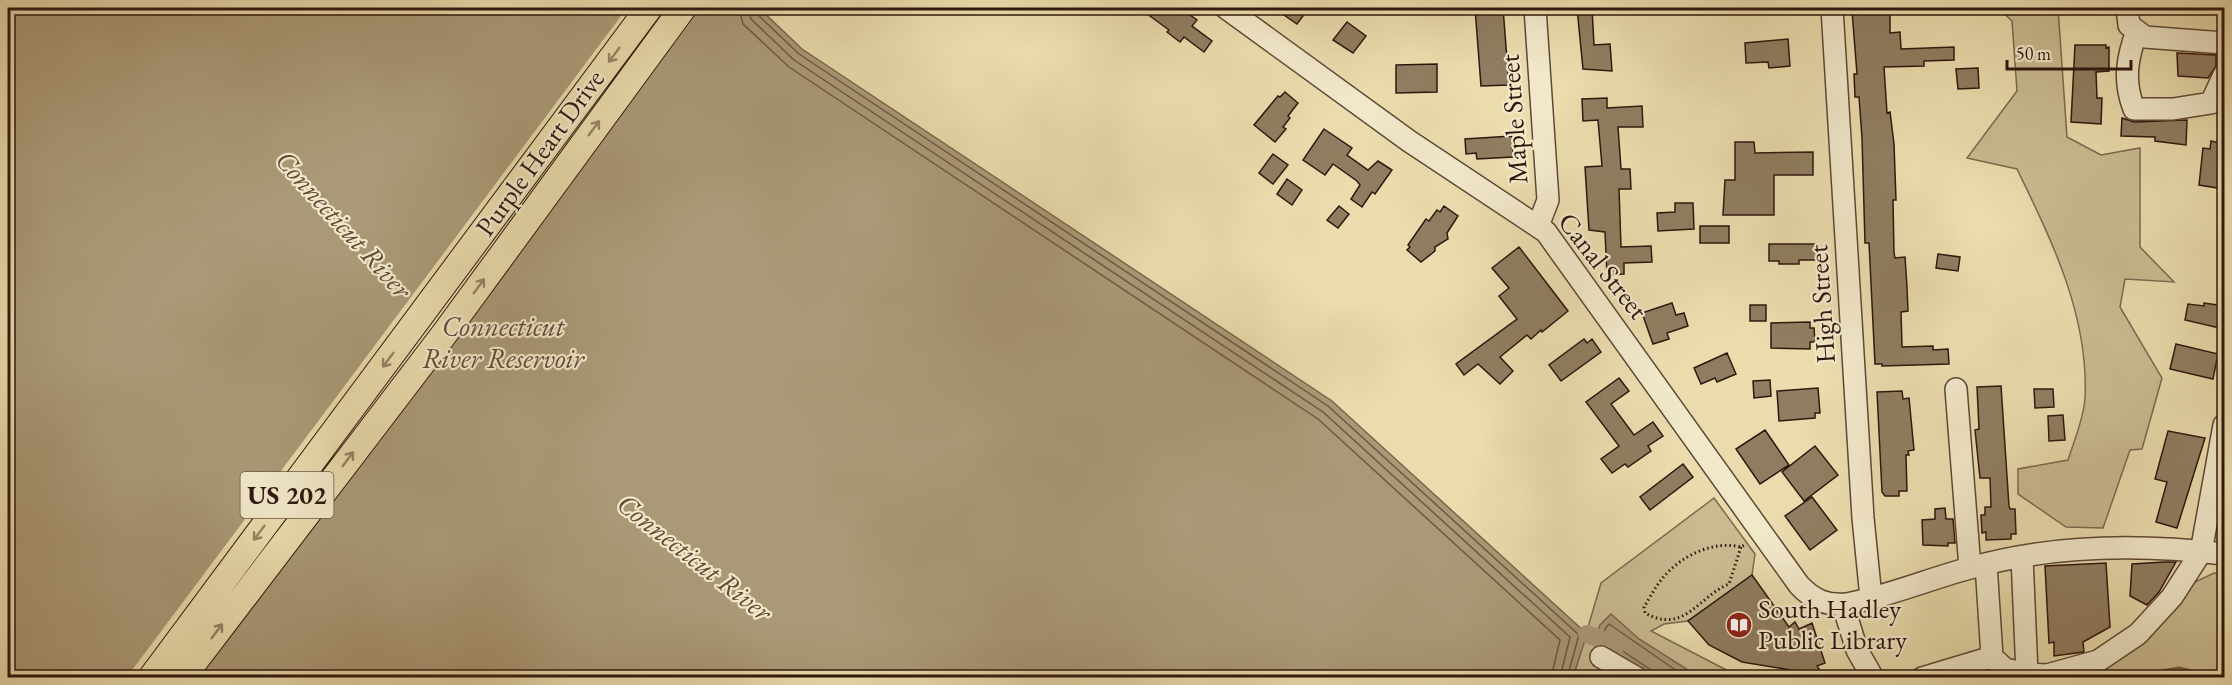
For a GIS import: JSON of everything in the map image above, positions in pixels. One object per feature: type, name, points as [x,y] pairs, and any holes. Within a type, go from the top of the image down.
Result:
[{"type":"main road","name":"Purple Heart Drive","points":[[151,678],[649,8]]},
{"type":"main road","name":"Purple Heart Drive","points":[[182,678],[445,333],[683,8]]},
{"type":"street","name":"Canal Street","points":[[1227,8],[1409,141],[1546,232],[1799,585],[1819,601],[1843,605],[1978,566],[2022,557],[2107,549],[2224,554]]},
{"type":"street","name":"Maple Street","points":[[1534,8],[1548,200],[1538,226]]},
{"type":"street","name":"High Street","points":[[1832,8],[1863,518],[1871,598]]},
{"type":"street","points":[[2127,8],[2129,26],[2145,37],[2224,43]]},
{"type":"street","points":[[2137,31],[2128,56],[2127,74],[2128,92],[2134,108],[2173,109],[2211,103],[2224,75]]},
{"type":"street","points":[[1956,389],[1992,657],[2005,669],[2027,674],[2085,672],[2118,649],[2155,617],[2201,552],[2224,425]]},
{"type":"street","points":[[2022,557],[2027,674]]},
{"type":"street","points":[[1843,605],[1857,650],[1873,678]]},
{"type":"street","points":[[1601,657],[1637,678]]},
{"type":"street","points":[[1922,678],[1992,657]]},
{"type":"path","points":[[1741,547],[1729,544],[1714,546],[1688,558],[1662,579],[1644,607],[1645,613],[1656,619],[1668,621],[1688,613],[1710,598],[1718,588],[1729,584],[1741,547],[1750,541]]},
{"type":"shaded area","points":[[1998,8],[2058,8],[2067,137],[2101,155],[2140,148],[2140,247],[2174,282],[2125,279],[2120,307],[2162,378],[2142,449],[2130,450],[2103,528],[2066,527],[2018,494],[2018,469],[2068,460],[2084,406],[2085,368],[2081,338],[2066,280],[2017,169],[1967,158],[2017,91],[2012,21]]},
{"type":"shaded area","points":[[1714,498],[1755,554],[1752,575],[1688,621],[1664,624],[1651,631],[1740,677],[1573,678],[1601,583]]},
{"type":"shaded area","points":[[2214,573],[2224,574],[2224,677],[2080,678],[2136,648],[2193,583]]},
{"type":"water","name":"Connecticut River Reservoir","points":[[8,8],[759,8],[802,49],[1332,401],[1587,634],[1573,677],[8,677]]},
{"type":"water","points":[[1611,614],[1639,639],[1699,677],[1652,677],[1594,640],[1600,625]]},
{"type":"pier","points":[[627,8],[700,8],[200,677],[127,677]]},
{"type":"building","points":[[1139,8],[1180,8],[1197,20],[1192,26],[1212,41],[1204,52],[1184,37],[1180,42],[1167,32],[1169,30]]},
{"type":"building","points":[[1274,8],[1309,8],[1297,24]]},
{"type":"building","points":[[1475,8],[1503,8],[1509,85],[1481,86]]},
{"type":"building","points":[[1577,8],[1592,8],[1594,45],[1610,44],[1612,71],[1583,69]]},
{"type":"building","points":[[1864,8],[1890,8],[1890,33],[1900,32],[1901,49],[1954,47],[1954,60],[1924,61],[1924,66],[1884,67],[1887,113],[1890,112],[1894,144],[1896,200],[1893,200],[1894,253],[1895,258],[1905,257],[1907,287],[1908,311],[1901,312],[1902,347],[1933,346],[1933,350],[1948,349],[1949,364],[1882,366],[1882,364],[1875,364],[1869,243],[1865,243],[1859,97],[1855,97],[1854,74],[1857,74],[1852,11],[1864,11]]},
{"type":"building","points":[[1347,22],[1366,36],[1353,53],[1333,40]]},
{"type":"building","points":[[1788,39],[1790,66],[1769,68],[1768,62],[1746,63],[1745,43]]},
{"type":"building","points":[[2075,45],[2106,45],[2106,48],[2109,47],[2109,71],[2096,72],[2097,98],[2102,98],[2101,124],[2071,122]]},
{"type":"building","points":[[2177,53],[2216,55],[2216,66],[2208,78],[2178,76]]},
{"type":"building","points":[[1437,64],[1437,92],[1396,93],[1396,65]]},
{"type":"building","points":[[1978,68],[1979,88],[1958,89],[1956,69]]},
{"type":"building","points":[[1285,92],[1298,103],[1288,116],[1290,118],[1283,127],[1286,129],[1275,142],[1254,125],[1278,96],[1280,97]]},
{"type":"building","points":[[1607,98],[1607,108],[1642,106],[1643,127],[1618,127],[1621,169],[1630,169],[1631,189],[1619,189],[1621,247],[1651,246],[1652,262],[1624,263],[1624,274],[1607,275],[1605,232],[1589,230],[1585,167],[1602,166],[1598,120],[1583,121],[1582,99]]},
{"type":"building","points":[[2122,118],[2134,122],[2187,120],[2186,145],[2155,141],[2155,137],[2121,136]]},
{"type":"building","points":[[1324,129],[1352,148],[1347,155],[1368,170],[1378,161],[1392,170],[1375,194],[1372,192],[1362,207],[1351,199],[1360,185],[1357,181],[1333,164],[1325,175],[1303,160]]},
{"type":"building","points":[[1512,136],[1513,157],[1477,159],[1476,153],[1466,154],[1465,139]]},
{"type":"building","points":[[2211,141],[2224,144],[2224,189],[2199,185],[2203,148],[2210,149]]},
{"type":"building","points":[[1735,142],[1754,142],[1755,153],[1813,152],[1813,175],[1774,175],[1774,215],[1723,215],[1725,180],[1735,180]]},
{"type":"building","points":[[1273,154],[1288,165],[1273,184],[1259,173]]},
{"type":"building","points":[[1287,179],[1302,190],[1292,205],[1277,194]]},
{"type":"building","points":[[1675,203],[1693,203],[1694,229],[1658,231],[1657,213],[1675,212]]},
{"type":"building","points":[[1339,206],[1349,214],[1338,228],[1327,220]]},
{"type":"building","points":[[1444,206],[1458,216],[1447,233],[1448,239],[1435,247],[1435,251],[1421,262],[1407,250],[1410,247],[1408,245],[1426,219],[1429,221],[1437,210],[1440,212]]},
{"type":"building","points":[[1700,226],[1729,226],[1729,243],[1700,243]]},
{"type":"building","points":[[1769,244],[1816,244],[1816,260],[1799,260],[1799,264],[1779,264],[1779,261],[1769,261]]},
{"type":"building","points":[[1519,247],[1568,311],[1531,339],[1527,335],[1500,357],[1513,371],[1500,384],[1478,364],[1464,375],[1456,364],[1517,319],[1499,296],[1509,288],[1492,268]]},
{"type":"building","points":[[1938,254],[1960,257],[1958,271],[1936,268]]},
{"type":"building","points":[[1672,303],[1676,315],[1684,313],[1688,326],[1667,333],[1669,339],[1653,344],[1642,313]]},
{"type":"building","points":[[2204,303],[2224,306],[2224,329],[2185,320],[2188,304],[2204,306]]},
{"type":"building","points":[[1750,305],[1766,305],[1766,321],[1750,321]]},
{"type":"building","points":[[1810,322],[1810,328],[1814,328],[1815,342],[1810,342],[1810,349],[1771,348],[1771,323]]},
{"type":"building","points":[[1584,339],[1587,343],[1592,339],[1601,352],[1561,381],[1549,365]]},
{"type":"building","points":[[2176,344],[2218,354],[2213,379],[2170,369]]},
{"type":"building","points":[[1727,353],[1736,374],[1717,382],[1715,378],[1701,384],[1694,368]]},
{"type":"building","points":[[1619,378],[1629,391],[1611,404],[1634,435],[1653,422],[1663,436],[1648,446],[1651,451],[1628,467],[1625,464],[1612,473],[1601,459],[1619,446],[1586,402]]},
{"type":"building","points":[[1770,380],[1771,396],[1754,398],[1753,381]]},
{"type":"building","points":[[2001,386],[2009,506],[2010,509],[2015,509],[2016,534],[2011,534],[2011,539],[1986,540],[1986,532],[1982,533],[1981,515],[1985,515],[1985,507],[1991,507],[1990,478],[1980,478],[1975,430],[1979,429],[1977,387]]},
{"type":"building","points":[[1818,388],[1820,413],[1815,413],[1815,418],[1779,421],[1777,391]]},
{"type":"building","points":[[2034,389],[2053,389],[2054,407],[2035,408]]},
{"type":"building","points":[[1902,391],[1903,399],[1909,398],[1914,450],[1908,451],[1909,455],[1906,455],[1907,491],[1899,491],[1899,496],[1885,496],[1882,492],[1877,392]]},
{"type":"building","points":[[2063,415],[2065,440],[2049,441],[2048,416]]},
{"type":"building","points":[[1765,430],[1789,465],[1760,484],[1736,449]]},
{"type":"building","points":[[2168,431],[2205,438],[2177,528],[2156,522],[2167,482],[2155,479]]},
{"type":"building","points":[[1815,446],[1838,475],[1804,501],[1782,472]]},
{"type":"building","points":[[1683,464],[1693,477],[1650,510],[1640,497]]},
{"type":"building","points":[[1812,497],[1837,530],[1810,550],[1785,516]]},
{"type":"building","points":[[1945,508],[1946,519],[1953,519],[1955,543],[1948,543],[1948,546],[1923,545],[1922,520],[1935,519],[1935,509]]},
{"type":"building","points":[[2176,562],[2159,592],[2147,605],[2130,596],[2132,564]]},
{"type":"building","points":[[2106,563],[2110,627],[2083,642],[2084,652],[2054,656],[2054,642],[2049,643],[2045,566]]},
{"type":"building","name":"South Hadley Public Library","points":[[1752,575],[1789,627],[1795,622],[1799,629],[1812,623],[1825,663],[1817,666],[1825,678],[1783,678],[1791,670],[1742,662],[1709,645],[1688,621]]},
{"type":"waterway","points":[[1587,634],[1617,645]]},
{"type":"waterway","points":[[2125,678],[2179,669],[2201,674],[2224,672]]},
{"type":"place","name":"South Hadley Public Library","points":[[1739,625]]},
{"type":"water label","name":"Connecticut River","points":[[344,224]]},
{"type":"water label","name":"Connecticut River","points":[[695,557]]}]
